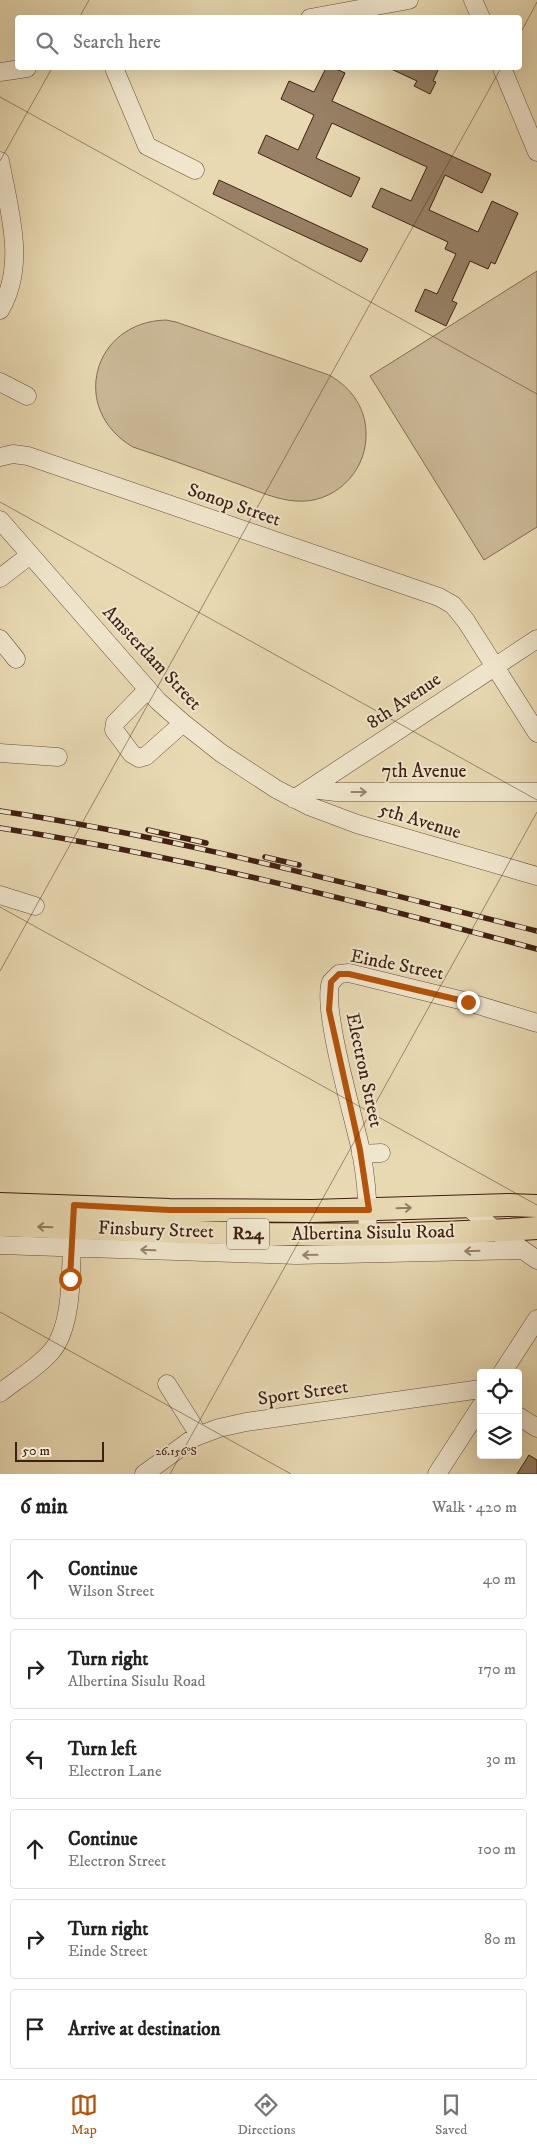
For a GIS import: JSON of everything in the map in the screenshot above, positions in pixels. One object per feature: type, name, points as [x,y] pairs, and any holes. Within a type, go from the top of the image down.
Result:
[{"type":"main road","name":"Albertina Sisulu Road","points":[[0,1204],[74,1205],[169,1210],[369,1210],[467,1206],[537,1206]]},
{"type":"main road","name":"Albertina Sisulu Road","points":[[0,1225],[72,1238],[184,1233],[367,1234],[496,1231],[537,1228]]},
{"type":"street","points":[[327,15],[410,0]]},
{"type":"street","points":[[473,0],[480,15]]},
{"type":"street","points":[[0,72],[15,70]]},
{"type":"street","points":[[115,70],[147,146],[195,170]]},
{"type":"street","points":[[503,70],[537,152]]},
{"type":"street","points":[[0,161],[12,227],[15,258],[13,275],[0,310]]},
{"type":"street","points":[[0,382],[27,396]]},
{"type":"street","name":"Sonop Street","points":[[0,457],[13,454],[28,456],[440,597],[453,605],[466,621],[495,666]]},
{"type":"street","name":"Amsterdam Street","points":[[0,520],[182,724],[221,753],[294,799]]},
{"type":"street","points":[[0,578],[30,555]]},
{"type":"street","points":[[0,639],[16,659]]},
{"type":"street","name":"8th Avenue","points":[[294,799],[537,639]]},
{"type":"street","points":[[495,666],[537,733]]},
{"type":"street","points":[[148,688],[115,723],[114,730],[132,754],[139,758],[146,756],[182,724]]},
{"type":"street","points":[[0,753],[58,757]]},
{"type":"street","name":"7th Avenue","points":[[311,789],[336,792],[537,792]]},
{"type":"street","name":"5th Avenue","points":[[294,799],[357,824],[537,876]]},
{"type":"street","points":[[0,895],[35,906]]},
{"type":"street","name":"Einde Street","points":[[335,977],[339,974],[349,974],[395,984],[468,1002],[537,1023]]},
{"type":"street","name":"Electron Street","points":[[335,977],[329,986],[329,1010],[361,1154],[381,1153]]},
{"type":"street","points":[[361,1154],[369,1210],[367,1234]]},
{"type":"street","points":[[0,1393],[46,1357],[58,1342],[66,1318],[74,1205]]},
{"type":"street","points":[[467,1206],[496,1231],[537,1260]]},
{"type":"street","name":"Finsbury Street","points":[[0,1245],[72,1238],[296,1255],[521,1250]]},
{"type":"street","points":[[505,1369],[537,1319]]},
{"type":"street","points":[[166,1384],[199,1435]]},
{"type":"street","name":"Sport Street","points":[[144,1474],[199,1435],[219,1428],[246,1422],[477,1390]]},
{"type":"street","points":[[438,1474],[477,1412]]},
{"type":"street","points":[[522,1419],[537,1428]]},
{"type":"shaded area","points":[[537,271],[537,527],[484,560],[370,376]]},
{"type":"shaded area","points":[[166,320],[329,375],[345,386],[357,400],[366,427],[364,450],[360,463],[353,474],[334,492],[322,497],[310,501],[282,499],[133,447],[113,431],[101,412],[96,391],[98,370],[106,351],[121,335],[141,325]]},
{"type":"building","points":[[325,70],[338,70],[345,73],[332,101],[491,174],[482,193],[445,175],[429,210],[478,232],[492,201],[518,213],[495,264],[491,262],[488,269],[470,261],[452,301],[457,303],[446,326],[415,311],[425,289],[437,294],[456,254],[445,249],[448,242],[372,207],[381,188],[411,201],[427,167],[332,123],[316,158],[360,178],[351,197],[258,153],[266,135],[298,150],[314,115],[281,99],[289,81],[314,92]]},
{"type":"building","points":[[393,70],[438,70],[433,81],[436,82],[430,94],[414,86],[417,81]]},
{"type":"building","points":[[219,180],[368,249],[361,262],[213,194]]},
{"type":"building","points":[[529,1455],[537,1460],[537,1474],[517,1474]]},
{"type":"railway","points":[[0,811],[68,822],[203,849],[537,931]]},
{"type":"railway","points":[[0,828],[135,852],[270,881],[537,949]]},
{"type":"railway","points":[[148,830],[206,843]]},
{"type":"railway","points":[[265,857],[299,865]]},
{"type":"route","points":[[70,1279],[74,1205],[169,1210],[369,1210],[360,1150],[329,1010],[329,986],[339,974],[349,974],[468,1002]]}]
